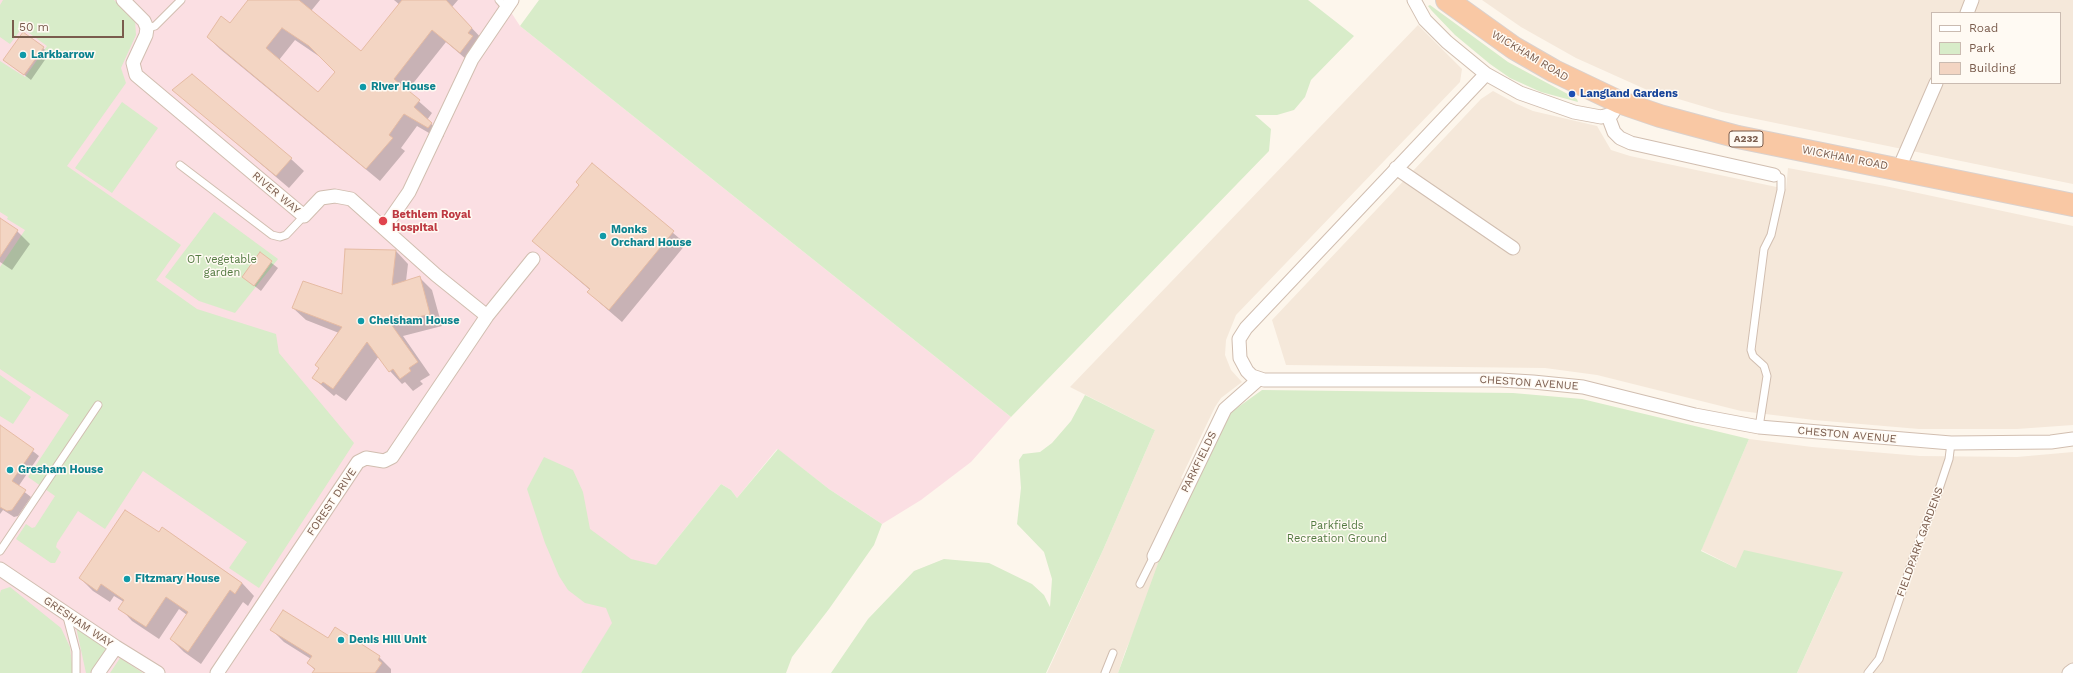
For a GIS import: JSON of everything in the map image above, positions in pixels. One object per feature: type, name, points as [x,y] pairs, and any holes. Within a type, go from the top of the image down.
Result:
[{"type":"highway","name":"WICKHAM ROAD","points":[[1447,0],[1526,55],[1569,79],[1614,109],[1716,132],[2073,205]]},
{"type":"street","points":[[123,0],[144,21],[147,28]]},
{"type":"street","name":"WICKHAM ROAD","points":[[1414,0],[1425,20],[1447,42],[1486,74],[1520,93],[1574,112],[1601,117],[1614,109]]},
{"type":"street","points":[[1967,12],[1972,0]]},
{"type":"street","points":[[384,228],[409,192],[472,60],[505,3]]},
{"type":"street","name":"RIVER WAY","points":[[147,28],[146,35],[133,63],[136,75],[304,216],[321,198],[336,196],[351,199],[436,275],[487,316]]},
{"type":"street","points":[[1259,379],[1247,371],[1240,358],[1239,339],[1242,333],[1486,74]]},
{"type":"street","points":[[1901,169],[1903,159],[1936,84]]},
{"type":"street","points":[[1614,109],[1614,132],[1620,138],[1631,143],[1774,175]]},
{"type":"street","points":[[1396,168],[1513,248]]},
{"type":"street","name":"FOREST DRIVE","points":[[217,673],[358,462],[366,458],[384,461],[392,456],[487,316],[533,259]]},
{"type":"street","name":"CHESTON AVENUE","points":[[1259,379],[1500,380],[1554,383],[1583,387],[1695,415],[1759,428],[1951,443],[2051,442],[2073,439]]},
{"type":"street","name":"PARKFIELDS","points":[[1154,556],[1225,409],[1259,379]]},
{"type":"street","name":"GRESHAM WAY","points":[[0,569],[116,647],[158,673]]},
{"type":"street","points":[[98,673],[116,647]]},
{"type":"street","points":[[2069,673],[2073,670]]},
{"type":"lane","points":[[147,28],[155,26],[181,0]]},
{"type":"lane","points":[[180,165],[272,235],[280,237],[286,235],[304,216]]},
{"type":"lane","points":[[1759,428],[1767,376],[1764,366],[1753,356],[1751,350],[1764,249],[1771,235],[1781,190],[1781,178],[1774,175]]},
{"type":"lane","points":[[0,551],[98,405]]},
{"type":"lane","name":"FIELDPARK GARDENS","points":[[1868,673],[1879,659],[1884,641],[1949,459],[1951,443]]},
{"type":"lane","points":[[1140,584],[1154,556]]},
{"type":"lane","points":[[66,613],[76,652],[76,673]]},
{"type":"lane","points":[[1105,673],[1113,653]]},
{"type":"shaded area","name":"Bethlem Royal Hospital","points":[[0,0],[503,0],[520,26],[1011,417],[971,462],[921,500],[882,524],[829,489],[777,449],[737,498],[731,490],[721,484],[656,565],[613,623],[581,673],[0,673]]},
{"type":"shaded area","points":[[1482,0],[2073,0],[2073,184],[1722,112],[1645,89],[1576,58],[1521,27]]},
{"type":"shaded area","points":[[1418,25],[1462,69],[1460,82],[1236,315],[1226,340],[1225,355],[1231,370],[1242,382],[1221,398],[1215,407],[1181,478],[1197,485],[1125,652],[1118,673],[1047,673],[1103,550],[1155,430],[1070,387]]},
{"type":"shaded area","points":[[1493,91],[1533,111],[1597,126],[1611,150],[1630,156],[1786,189],[1788,168],[1885,186],[2073,226],[2073,425],[2017,429],[1919,429],[1814,420],[1741,411],[1597,375],[1545,368],[1286,365],[1272,320],[1481,99]]},
{"type":"shaded area","points":[[1749,439],[1812,447],[1920,456],[2017,457],[2073,452],[2073,673],[1797,673],[1836,588],[1736,568],[1701,550]]},
{"type":"green space","points":[[3,0],[114,0],[135,20],[136,35],[121,68],[126,83],[67,166],[181,245],[156,280],[197,309],[276,334],[279,353],[354,443],[259,588],[229,568],[247,542],[143,471],[105,529],[78,511],[57,543],[56,547],[61,552],[55,563],[51,563],[16,539],[26,524],[32,528],[35,527],[55,496],[28,477],[69,415],[0,369],[0,267],[25,230],[7,219],[8,217],[0,212],[0,61],[25,77],[47,46],[22,28],[10,44],[0,37],[0,5]]},
{"type":"green space","points":[[539,0],[1308,0],[1354,36],[1311,80],[1305,97],[1294,110],[1277,115],[1255,115],[1271,129],[1269,151],[1011,417],[520,26]]},
{"type":"green space","points":[[1430,5],[1508,62],[1577,99],[1578,102],[1541,92],[1510,78],[1490,64],[1455,35],[1432,11],[1428,6]]},
{"type":"green space","points":[[122,102],[158,128],[112,193],[75,168]]},
{"type":"green space","name":"OT vegetable garden","points":[[214,212],[278,259],[235,313],[199,301],[165,277]]},
{"type":"green space","points":[[0,375],[31,397],[13,424],[0,416]]},
{"type":"green space","name":"Parkfields Recreation Ground","points":[[1262,390],[1513,393],[1582,399],[1749,439],[1701,551],[1736,568],[1744,550],[1843,572],[1797,673],[1118,673],[1160,558],[1230,413]]},
{"type":"green space","points":[[1085,395],[1155,430],[1103,550],[1046,673],[831,673],[868,619],[914,571],[944,559],[989,563],[1032,584],[1044,595],[1050,607],[1052,579],[1044,552],[1017,524],[1021,488],[1019,460],[1023,454],[1040,452],[1052,443],[1071,421]]},
{"type":"green space","points":[[778,449],[829,489],[882,524],[874,545],[829,609],[792,657],[786,673],[581,673],[612,623],[606,608],[585,603],[568,590],[559,576],[545,543],[527,489],[544,457],[573,470],[583,492],[590,529],[631,559],[656,565],[721,484],[731,490],[737,498]]},
{"type":"green space","points":[[10,587],[61,628],[70,647],[73,673],[0,673],[0,593],[1,590]]},
{"type":"green space","points":[[76,627],[107,649],[90,673],[86,673]]},
{"type":"green space","points":[[120,658],[143,673],[110,673]]},
{"type":"building","name":"River House","points":[[248,0],[299,0],[361,51],[402,0],[446,0],[472,28],[468,33],[473,36],[460,53],[432,30],[394,79],[420,100],[414,107],[432,123],[428,128],[404,114],[389,135],[393,138],[366,169],[207,37],[221,16],[230,23]],"holes":[[[282,28],[309,46],[335,72],[318,92],[266,48]]]},
{"type":"building","name":"Larkbarrow","points":[[23,32],[44,47],[24,75],[3,60]]},
{"type":"building","points":[[192,74],[292,158],[276,176],[172,90]]},
{"type":"building","name":"Monks Orchard House","points":[[592,163],[674,231],[609,310],[587,292],[590,289],[532,241],[579,185],[576,182]]},
{"type":"building","points":[[0,218],[18,230],[0,257]]},
{"type":"building","name":"Chelsham House","points":[[345,249],[396,250],[392,285],[420,276],[430,314],[391,324],[418,362],[409,368],[411,371],[400,379],[393,369],[389,372],[367,342],[333,389],[323,382],[321,384],[312,378],[319,368],[315,365],[342,327],[292,308],[303,281],[342,294]]},
{"type":"building","points":[[260,252],[272,261],[254,286],[242,277]]},
{"type":"building","name":"Gresham House","points":[[0,425],[34,449],[12,481],[26,490],[12,510],[7,511],[0,507]]},
{"type":"building","name":"Fitzmary House","points":[[125,510],[159,532],[162,527],[242,583],[235,594],[230,590],[188,652],[170,639],[188,612],[166,597],[146,627],[118,609],[124,600],[101,584],[97,591],[79,578]]},
{"type":"building","name":"Denis Hill Unit","points":[[283,610],[328,638],[335,627],[380,656],[378,660],[382,663],[375,673],[312,673],[315,669],[307,663],[312,656],[270,630]]},
{"type":"place","name":"Larkbarrow","points":[[23,55]]},
{"type":"place","name":"River House","points":[[363,87]]},
{"type":"place","name":"Langland Gardens","points":[[1572,94]]},
{"type":"place","name":"Bethlem Royal Hospital","points":[[383,221]]},
{"type":"place","name":"Monks Orchard House","points":[[603,236]]},
{"type":"place","name":"Chelsham House","points":[[361,321]]},
{"type":"place","name":"Gresham House","points":[[10,470]]},
{"type":"place","name":"Fitzmary House","points":[[127,579]]},
{"type":"place","name":"Denis Hill Unit","points":[[341,640]]}]
